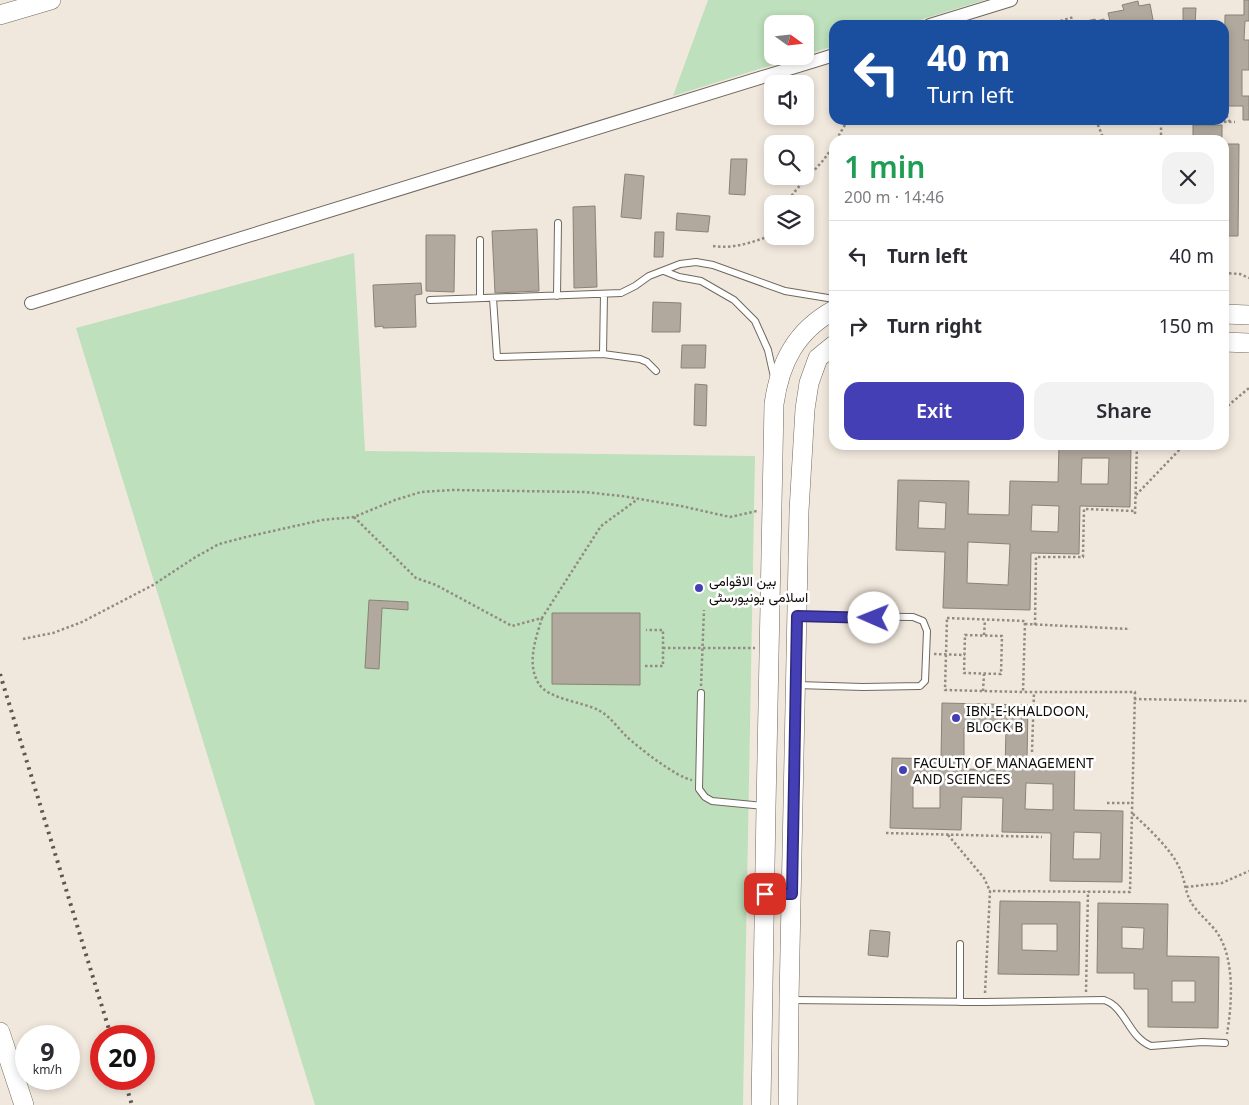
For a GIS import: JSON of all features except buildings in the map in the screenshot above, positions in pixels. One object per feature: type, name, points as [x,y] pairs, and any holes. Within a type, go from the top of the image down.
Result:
[{"type":"street","points":[[0,15],[51,0]]},
{"type":"street","points":[[946,20],[1011,0]]},
{"type":"street","points":[[31,303],[829,57]]},
{"type":"street","points":[[762,1105],[774,404],[781,372],[797,340],[820,318],[829,313]]},
{"type":"street","points":[[1229,314],[1249,315]]},
{"type":"street","points":[[1229,342],[1249,343]]},
{"type":"street","points":[[788,1105],[788,1000],[792,894],[799,511],[805,409],[809,383],[818,358],[829,349]]},
{"type":"street","points":[[771,510],[799,511]]},
{"type":"street","points":[[765,894],[792,894]]},
{"type":"street","points":[[0,1032],[24,1105]]},
{"type":"lane","points":[[558,223],[558,296]]},
{"type":"lane","points":[[480,240],[480,298]]},
{"type":"lane","points":[[430,300],[621,293],[649,276],[680,264],[696,262],[713,265],[785,291],[829,298]]},
{"type":"lane","points":[[664,271],[679,277],[701,281],[734,300],[755,321],[768,350],[777,386]]},
{"type":"lane","points":[[603,354],[604,294]]},
{"type":"lane","points":[[493,298],[497,357],[603,354],[640,359],[647,362],[656,371]]},
{"type":"lane","points":[[796,685],[916,687],[925,681],[928,631],[926,624],[919,618],[797,616]]},
{"type":"lane","points":[[701,693],[699,789],[705,797],[712,801],[766,807]]},
{"type":"lane","points":[[960,944],[960,1002]]},
{"type":"lane","points":[[788,1000],[984,1002],[1104,1000],[1112,1003],[1130,1029],[1144,1043],[1151,1046],[1202,1042],[1225,1043]]},
{"type":"path","points":[[1064,20],[1074,17]]},
{"type":"path","points":[[793,195],[829,154]]},
{"type":"path","points":[[713,246],[745,245],[764,238]]},
{"type":"path","points":[[1229,273],[1240,274],[1249,278]]},
{"type":"path","points":[[1229,405],[1249,388]]},
{"type":"path","points":[[1035,625],[1036,557],[1083,557],[1084,509],[1135,512],[1138,450]]},
{"type":"path","points":[[1136,494],[1179,450]]},
{"type":"path","points":[[23,639],[53,633],[82,622],[152,585],[219,544],[322,520],[354,516],[421,492],[452,490],[584,492],[681,506],[730,517],[771,510]]},
{"type":"path","points":[[638,499],[601,526],[542,618],[533,650],[534,674],[540,686],[557,697],[598,710],[606,715],[627,737],[675,774],[698,782]]},
{"type":"path","points":[[354,516],[416,578],[436,585],[512,626],[542,618]]},
{"type":"path","points":[[701,693],[704,610]]},
{"type":"path","points":[[990,891],[1130,892],[1135,692],[945,690],[947,618],[1025,621],[1025,624],[1035,625],[1130,628]]},
{"type":"path","points":[[984,635],[985,620]]},
{"type":"path","points":[[1023,692],[1025,624]]},
{"type":"path","points":[[645,666],[663,666],[663,630],[646,630]]},
{"type":"path","points":[[965,635],[1002,636],[1001,674],[964,673],[965,654],[965,635]]},
{"type":"path","points":[[663,648],[769,648]]},
{"type":"path","points":[[926,653],[965,654]]},
{"type":"path","points":[[983,691],[984,674]]},
{"type":"path","points":[[1032,752],[1034,692]]},
{"type":"path","points":[[1134,699],[1249,701]]},
{"type":"path","points":[[1107,803],[1133,803]]},
{"type":"path","points":[[1132,814],[1159,839],[1180,868],[1191,903],[1218,934],[1227,951],[1231,990],[1230,1020],[1225,1043]]},
{"type":"path","points":[[886,833],[1042,837]]},
{"type":"path","points":[[948,835],[984,878],[990,891],[984,1002]]},
{"type":"path","points":[[1186,887],[1222,883],[1249,870]]},
{"type":"path","points":[[1086,1000],[1088,891]]},
{"type":"green space","points":[[708,0],[985,0],[919,20],[829,20],[829,48],[814,52],[814,15],[764,15],[764,65],[772,65],[673,96]]},
{"type":"green space","points":[[354,253],[365,451],[755,456],[743,1105],[315,1105],[76,328]]},
{"type":"railway","points":[[0,674],[108,1025]]},
{"type":"railway","points":[[127,1090],[132,1105]]},
{"type":"place","name":"بین الاقوامی اسلامی یونیورسٹی","points":[[699,588]]},
{"type":"place","name":"IBN-E-KHALDOON, BLOCK B","points":[[956,718]]},
{"type":"place","name":"FACULTY OF MANAGEMENT AND SCIENCES","points":[[903,770]]},
{"type":"route","points":[[765,894],[792,894],[797,616],[874,618]]}]
